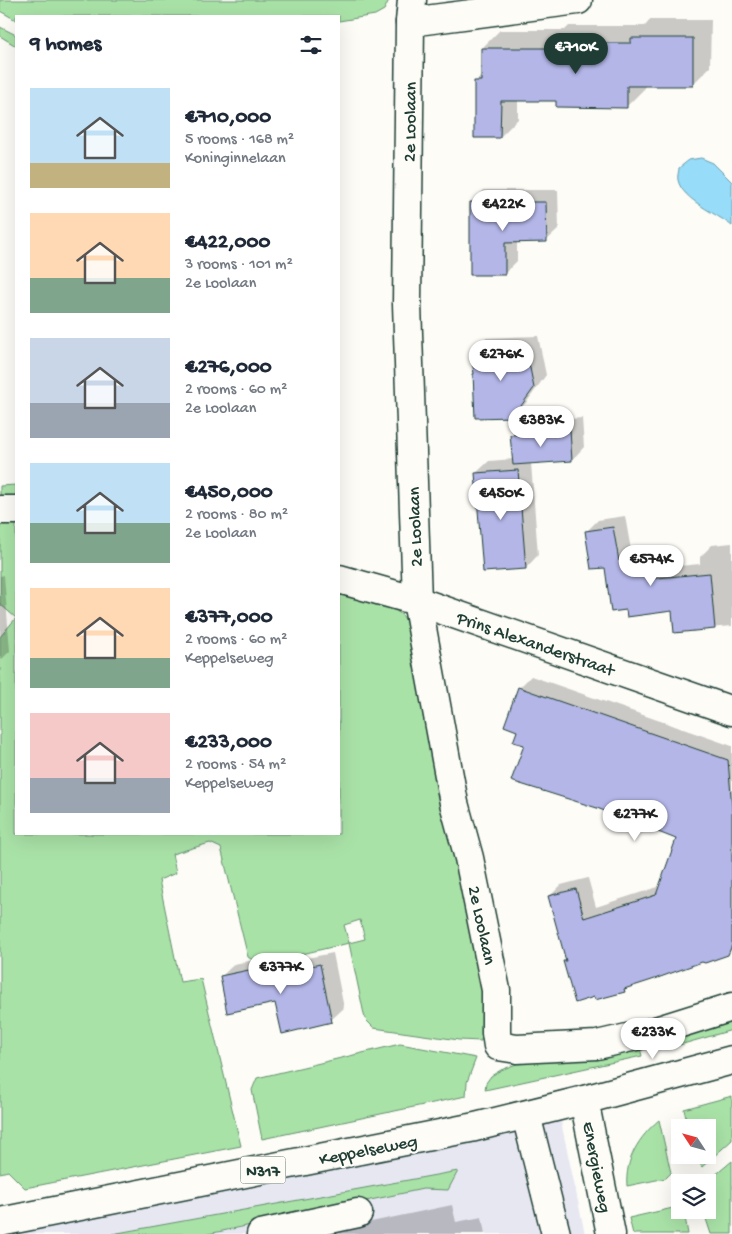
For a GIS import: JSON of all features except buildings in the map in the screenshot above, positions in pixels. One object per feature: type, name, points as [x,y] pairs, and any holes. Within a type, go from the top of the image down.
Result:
[{"type":"street","points":[[411,11],[578,0]]},
{"type":"street","name":"2e Loolaan","points":[[411,11],[407,304],[417,601],[454,802],[469,858],[496,990],[496,1033],[498,1046],[517,1050],[597,1044],[649,1033],[732,1006]]},
{"type":"street","points":[[0,510],[15,510]]},
{"type":"street","name":"Prins Alexanderstraat","points":[[340,579],[417,601],[732,711]]},
{"type":"street","name":"Keppelseweg","points":[[0,1222],[350,1153],[526,1115],[732,1060]]},
{"type":"street","name":"Energieweg","points":[[584,1100],[611,1234]]},
{"type":"street","points":[[526,1115],[556,1234]]},
{"type":"street","points":[[261,1234],[358,1213]]},
{"type":"shaded area","points":[[560,1117],[585,1234],[0,1234]]},
{"type":"green space","points":[[0,0],[389,0],[384,10],[375,15],[340,21],[340,15],[15,15],[15,19],[0,11]]},
{"type":"green space","points":[[0,27],[15,34],[15,45],[0,36]]},
{"type":"green space","points":[[15,485],[15,503],[0,503],[0,486]]},
{"type":"green space","points":[[0,522],[15,522],[15,617],[0,604]]},
{"type":"green space","points":[[340,590],[392,608],[402,615],[410,626],[487,1006],[481,1041],[459,1040],[374,1028],[365,1019],[349,943],[259,964],[248,957],[221,848],[210,843],[172,854],[176,873],[159,880],[180,982],[201,979],[241,1146],[25,1188],[8,1171],[0,1173],[0,637],[15,619],[15,835],[340,835]],"holes":[[[360,920],[365,939],[349,943],[344,925]]]},
{"type":"green space","points":[[732,1019],[732,1030],[669,1048],[668,1041]]},
{"type":"green space","points":[[400,1044],[476,1058],[467,1082],[466,1096],[262,1139],[252,1090],[257,1078]]},
{"type":"green space","points":[[640,1048],[642,1056],[485,1090],[486,1083],[491,1076],[524,1061]]},
{"type":"green space","points":[[732,1096],[732,1140],[716,1154],[716,1119],[686,1119],[684,1109]]},
{"type":"green space","points":[[659,1120],[671,1173],[666,1178],[627,1186],[628,1167],[635,1149],[645,1134]]},
{"type":"green space","points":[[732,1161],[732,1234],[711,1234],[706,1219],[716,1219],[716,1174]]},
{"type":"green space","points":[[458,1171],[448,1190],[423,1189],[208,1234],[112,1234]]},
{"type":"green space","points":[[671,1208],[671,1219],[685,1219],[688,1234],[633,1234],[629,1218]]},
{"type":"water","points":[[701,158],[713,163],[732,182],[732,226],[693,200],[681,187],[678,178],[679,168],[689,160]]}]
